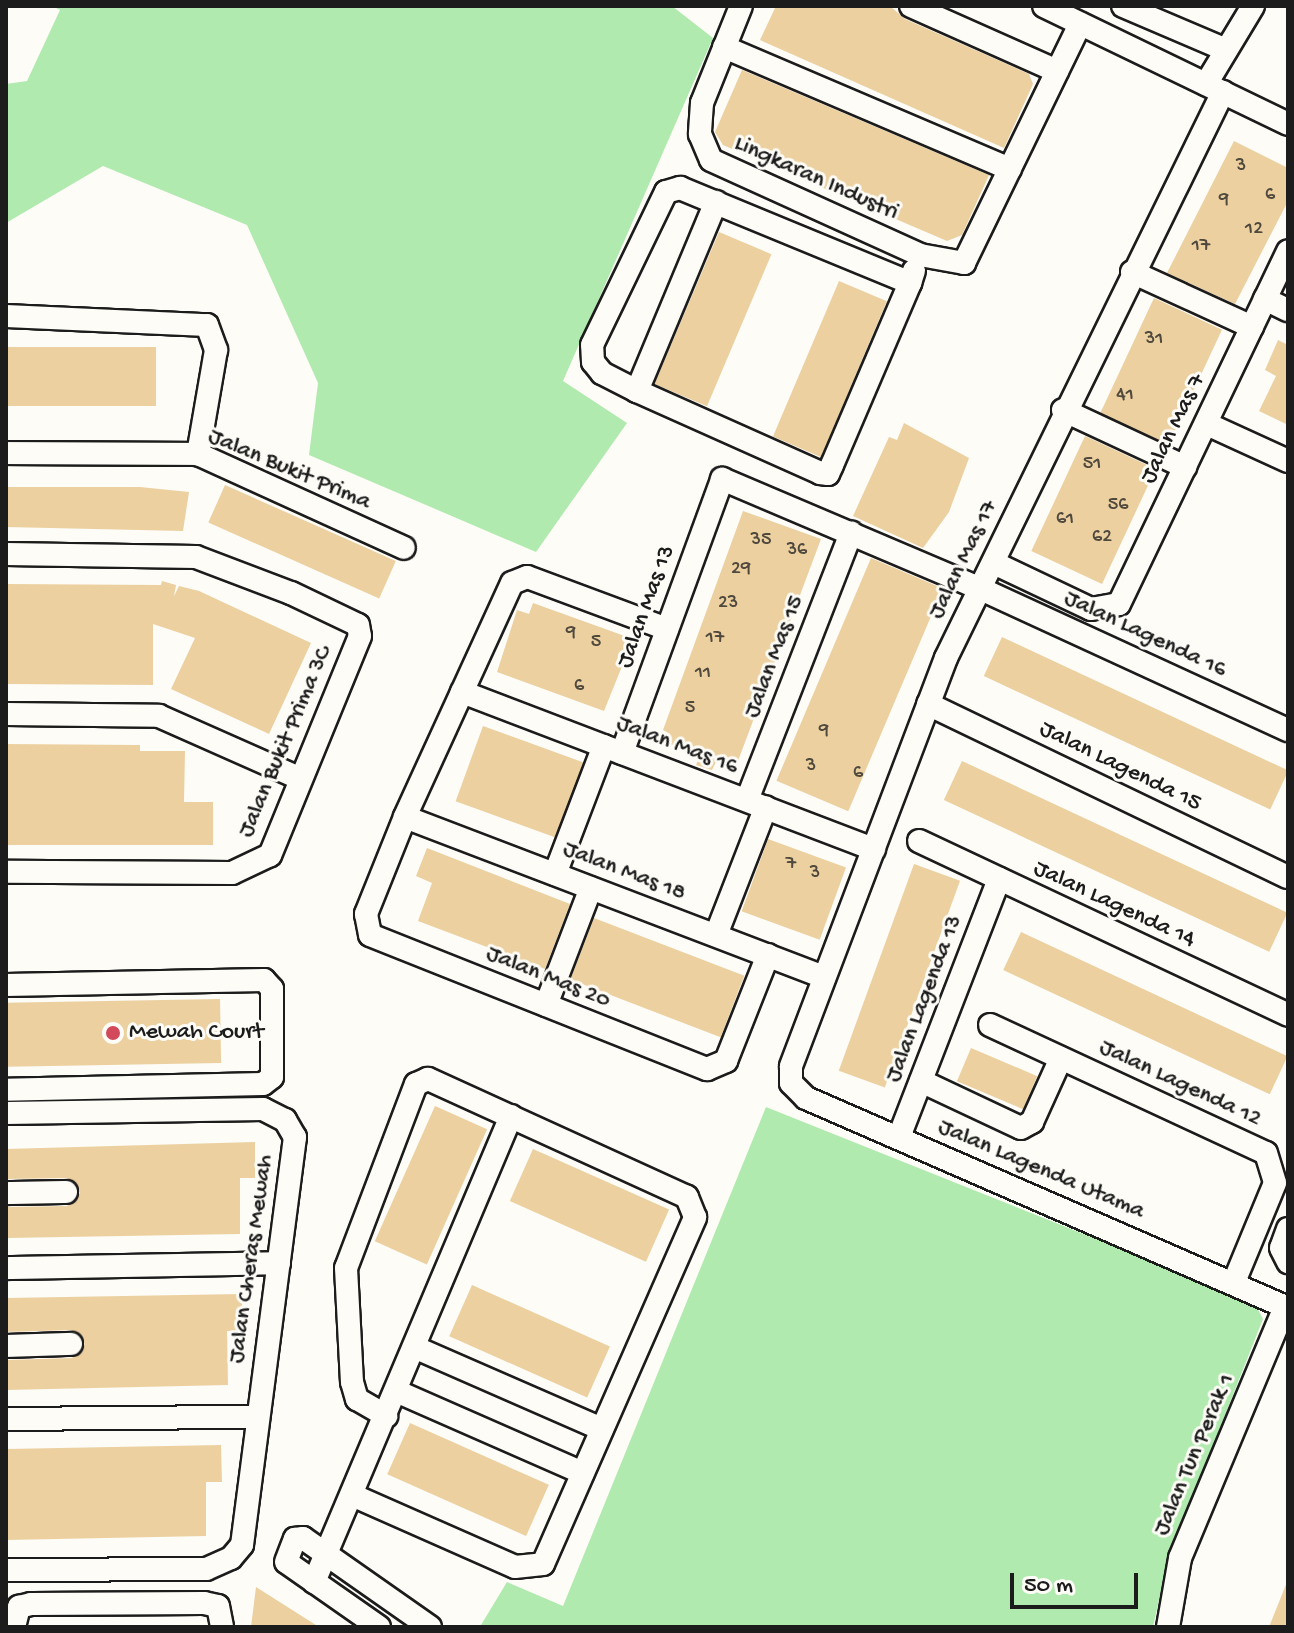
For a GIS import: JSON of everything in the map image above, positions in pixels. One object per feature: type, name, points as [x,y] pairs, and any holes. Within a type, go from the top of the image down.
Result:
[{"type":"street","name":"Lingkaran Industri","points":[[741,6],[702,103],[700,134],[711,160],[920,255],[964,263],[1010,169]]},
{"type":"street","points":[[911,6],[1057,71]]},
{"type":"street","points":[[1044,6],[1288,124]]},
{"type":"street","points":[[1123,6],[1226,50]]},
{"type":"street","name":"Jalan Mas 17","points":[[791,1067],[928,704],[1063,410],[1132,272],[1214,88],[1226,50],[1253,6]]},
{"type":"street","points":[[724,47],[1010,169],[1080,24]]},
{"type":"street","points":[[910,283],[680,188],[666,192],[592,345],[593,362],[602,373],[637,391],[828,474],[910,283],[920,255]]},
{"type":"street","points":[[637,391],[716,202]]},
{"type":"street","name":"Jalan Mas 7","points":[[994,563],[1091,609],[1119,604],[1288,251]]},
{"type":"street","points":[[1132,272],[1252,327]]},
{"type":"street","points":[[1265,299],[1288,310]]},
{"type":"street","points":[[6,316],[207,325],[216,350],[198,454]]},
{"type":"street","points":[[1063,410],[1185,467]]},
{"type":"street","points":[[1207,424],[1288,461]]},
{"type":"street","name":"Jalan Bukit Prima","points":[[6,453],[198,454],[404,548]]},
{"type":"street","name":"Jalan Lagenda 16","points":[[722,479],[979,588],[1288,730]]},
{"type":"street","name":"Jalan Mas 13","points":[[555,874],[667,629],[722,479]]},
{"type":"street","name":"Jalan Mas 15","points":[[716,935],[757,804],[851,533]]},
{"type":"street","name":"Jalan Bukit Prima 3C","points":[[6,554],[196,557],[291,593],[358,625],[360,636],[299,778],[270,855],[232,873],[6,872]]},
{"type":"street","points":[[405,817],[512,583],[527,577],[667,629]]},
{"type":"street","name":"Jalan Mas 16","points":[[462,692],[874,849]]},
{"type":"street","name":"Jalan Lagenda 15","points":[[928,704],[1288,877]]},
{"type":"street","points":[[6,714],[159,716],[299,778]]},
{"type":"street","name":"Jalan Mas 18","points":[[405,817],[825,977]]},
{"type":"street","name":"Jalan Mas 20","points":[[405,817],[366,914],[370,935],[707,1069],[726,1061],[768,955]]},
{"type":"street","name":"Jalan Lagenda 14","points":[[919,841],[1288,1015]]},
{"type":"street","name":"Jalan Lagenda 13","points":[[899,1137],[999,879]]},
{"type":"street","points":[[546,1005],[591,888]]},
{"type":"street","points":[[6,985],[264,980],[272,989],[272,1077],[263,1084],[6,1090]]},
{"type":"street","name":"Jalan Lagenda 12","points":[[990,1025],[1266,1153],[1275,1183],[1234,1282]]},
{"type":"street","points":[[921,1081],[1021,1128],[1032,1122],[1061,1058]]},
{"type":"street","name":"Jalan Lagenda Utama","points":[[791,1067],[791,1083],[806,1098],[1234,1282],[1286,1308]]},
{"type":"street","points":[[352,1495],[515,1567],[531,1568],[543,1564],[695,1217],[687,1197],[428,1079],[416,1084],[346,1268],[352,1382],[357,1399],[386,1416]]},
{"type":"street","name":"Jalan Cheras Mewah","points":[[6,1113],[273,1111],[295,1137],[242,1545],[231,1558],[206,1569],[6,1570]]},
{"type":"street","points":[[314,1582],[511,1116]]},
{"type":"street","points":[[6,1193],[66,1192]]},
{"type":"street","points":[[1288,1229],[1281,1248],[1288,1262]]},
{"type":"street","points":[[6,1268],[279,1263]]},
{"type":"street","name":"Jalan Tun Perak 1","points":[[1168,1627],[1180,1558],[1286,1308]]},
{"type":"street","points":[[6,1346],[71,1344]]},
{"type":"street","points":[[414,1347],[602,1429]]},
{"type":"street","points":[[396,1391],[583,1473]]},
{"type":"street","points":[[6,1419],[257,1417]]},
{"type":"street","points":[[379,1627],[286,1562],[284,1555],[298,1537],[430,1627]]},
{"type":"street","points":[[14,1627],[19,1607],[31,1604],[172,1603],[218,1606],[222,1627]]},
{"type":"green space","points":[[52,6],[672,6],[713,38],[563,381],[627,423],[536,552],[309,455],[318,383],[247,225],[103,166],[6,223],[6,84],[27,81],[60,10]]},
{"type":"green space","points":[[766,1107],[1254,1302],[1263,1319],[1168,1559],[1153,1627],[481,1625],[507,1582],[563,1606]]},
{"type":"building","points":[[776,6],[890,6],[905,19],[1029,74],[1033,84],[1004,148],[760,40]]},
{"type":"building","points":[[742,70],[989,175],[962,235],[947,241],[723,145],[715,132]]},
{"type":"building","points":[[1234,141],[1288,168],[1288,201],[1235,304],[1167,273]]},
{"type":"building","points":[[719,232],[771,254],[707,406],[655,384]]},
{"type":"building","points":[[839,281],[887,301],[821,457],[773,437]]},
{"type":"building","points":[[1154,298],[1222,330],[1168,445],[1100,413]]},
{"type":"building","points":[[1278,340],[1288,345],[1288,425],[1259,411],[1276,376],[1265,370]]},
{"type":"building","points":[[6,347],[156,347],[156,406],[6,406]]},
{"type":"building","points":[[904,423],[969,458],[949,512],[923,548],[853,516],[889,437],[897,440]]},
{"type":"building","points":[[1085,436],[1156,469],[1102,584],[1031,551]]},
{"type":"building","points":[[225,485],[396,561],[379,599],[208,522]]},
{"type":"building","points":[[6,487],[140,487],[189,492],[183,531],[6,527]]},
{"type":"building","points":[[743,511],[821,539],[735,769],[716,762],[712,770],[696,765],[700,755],[667,743],[670,734],[663,730]]},
{"type":"building","points":[[871,558],[943,588],[848,811],[776,781]]},
{"type":"building","points":[[162,581],[176,585],[174,596],[179,586],[199,591],[311,643],[269,734],[171,689],[195,638],[153,624],[153,685],[6,684],[6,584],[161,585]]},
{"type":"building","points":[[533,603],[633,639],[604,711],[497,672],[517,610],[529,614]]},
{"type":"building","points":[[1002,637],[1288,770],[1270,810],[984,676]]},
{"type":"building","points":[[483,726],[584,763],[556,838],[456,801]]},
{"type":"building","points":[[6,744],[140,745],[140,751],[185,751],[184,802],[213,802],[213,845],[6,845]]},
{"type":"building","points":[[962,761],[1287,913],[1269,952],[944,800]]},
{"type":"building","points":[[768,839],[846,867],[820,940],[742,911]]},
{"type":"building","points":[[427,848],[570,904],[545,969],[418,921],[432,883],[416,876]]},
{"type":"building","points":[[914,864],[960,881],[885,1087],[839,1071]]},
{"type":"building","points":[[594,918],[744,976],[721,1037],[570,980]]},
{"type":"building","points":[[1021,932],[1287,1056],[1270,1094],[1003,970]]},
{"type":"building","name":"Mewah Court","points":[[220,999],[221,1063],[7,1067],[6,1003]]},
{"type":"building","points":[[971,1048],[1037,1076],[1023,1109],[957,1081]]},
{"type":"building","points":[[435,1106],[487,1129],[427,1264],[375,1241]]},
{"type":"building","points":[[255,1142],[255,1178],[240,1178],[240,1234],[6,1238],[6,1207],[67,1206],[80,1193],[67,1178],[6,1179],[6,1149]]},
{"type":"building","points":[[533,1149],[669,1210],[646,1262],[510,1201]]},
{"type":"building","points":[[472,1285],[610,1346],[587,1398],[449,1336]]},
{"type":"building","points":[[242,1294],[242,1331],[227,1331],[228,1385],[6,1390],[6,1360],[72,1358],[85,1344],[71,1330],[6,1332],[6,1298]]},
{"type":"building","points":[[410,1423],[549,1485],[526,1536],[387,1474]]},
{"type":"building","points":[[221,1445],[222,1482],[206,1482],[206,1536],[6,1540],[6,1449]]},
{"type":"building","points":[[1287,1582],[1288,1627],[1269,1627]]},
{"type":"building","points":[[256,1587],[319,1627],[251,1627]]},
{"type":"place","name":"Mewah Court","points":[[113,1033]]}]
